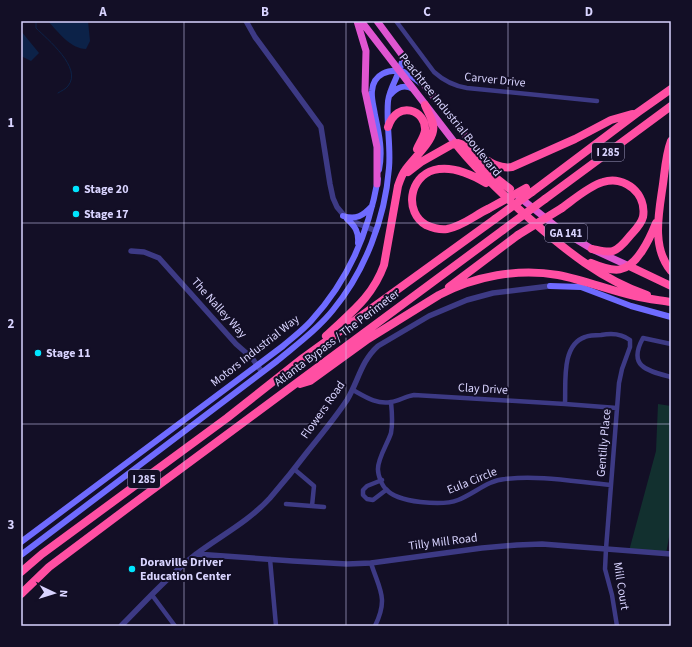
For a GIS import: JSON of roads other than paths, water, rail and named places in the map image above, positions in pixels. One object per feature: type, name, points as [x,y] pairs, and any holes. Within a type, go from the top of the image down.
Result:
[{"type":"highway","points":[[357,21],[366,51],[365,91],[377,147],[377,184]]},
{"type":"highway","name":"Peachtree Industrial Boulevard","points":[[361,21],[475,168],[497,190],[545,233],[598,272],[638,292],[671,302]]},
{"type":"highway","name":"Peachtree Industrial Boulevard","points":[[377,21],[425,86],[510,189],[559,229],[592,249],[671,286]]},
{"type":"highway","name":"I 285","points":[[529,190],[556,174],[671,89]]},
{"type":"highway","points":[[405,170],[434,130],[425,105]]},
{"type":"highway","name":"Atlanta Bypass / The Perimeter","points":[[21,594],[49,567],[671,106]]},
{"type":"highway","points":[[303,358],[358,306],[372,290],[380,276],[384,265],[398,186],[424,136],[424,125],[421,118],[414,112],[406,110],[397,114],[388,127]]},
{"type":"highway","points":[[482,156],[499,166],[512,167],[568,142],[611,120],[637,113]]},
{"type":"highway","points":[[671,141],[658,219],[660,246],[664,260],[671,271]]},
{"type":"highway","points":[[396,200],[402,183],[409,171],[420,162],[455,143],[462,143],[467,146],[496,178],[510,189]]},
{"type":"highway","points":[[497,190],[471,175],[454,170],[444,169],[430,171],[418,180],[412,192],[412,204],[418,217],[424,223],[435,228],[447,229],[459,225],[488,209],[529,190]]},
{"type":"highway","points":[[439,295],[518,235],[594,186],[609,180],[624,182],[638,194],[642,202],[643,212],[641,222],[628,239],[614,251],[606,252],[592,249]]},
{"type":"highway","name":"Atlanta Bypass / The Perimeter","points":[[21,572],[42,554],[227,418],[303,358],[495,219],[529,190]]},
{"type":"highway","points":[[576,256],[610,269],[618,269],[629,266],[633,263],[645,246],[658,219]]},
{"type":"highway","points":[[293,386],[310,380],[368,339],[439,295],[451,289],[496,275],[529,273],[558,275],[636,297],[671,302]]},
{"type":"main road","name":"Motors Industrial Way","points":[[21,555],[262,372],[310,334],[332,311],[345,294],[359,271],[376,231],[383,205],[388,174],[390,153],[388,127],[389,96],[400,72],[404,56]]},
{"type":"main road","name":"Motors Industrial Way","points":[[21,542],[283,346],[310,323],[320,311],[338,287],[351,266],[366,228],[373,205],[381,152],[372,90],[376,80],[384,73],[388,71],[400,72]]},
{"type":"main road","points":[[400,72],[408,74],[425,86]]},
{"type":"main road","points":[[389,96],[393,91],[400,87],[409,87],[413,90]]},
{"type":"main road","points":[[345,218],[361,217],[373,205]]},
{"type":"main road","points":[[345,218],[354,225],[357,230],[359,236],[358,250]]},
{"type":"main road","name":"Flowers Road","points":[[550,286],[581,287],[631,306],[671,317]]},
{"type":"street","points":[[246,21],[255,37],[321,127],[333,198],[345,218],[376,231]]},
{"type":"street","name":"Carver Drive","points":[[396,21],[434,72],[440,78],[451,84],[462,87],[597,100]]},
{"type":"street","name":"The Nalley Way","points":[[130,251],[144,252],[159,258],[236,344],[252,358],[262,372]]},
{"type":"street","name":"Flowers Road","points":[[121,626],[196,554],[236,528],[254,514],[270,498],[342,408],[353,390],[364,364],[375,348],[429,316],[476,297],[550,286]]},
{"type":"street","name":"Gentilly Place","points":[[565,404],[566,368],[569,352],[578,340],[585,337],[605,334],[624,335],[630,340],[630,347],[622,369],[619,383],[606,550]]},
{"type":"street","points":[[671,344],[643,338],[638,354],[638,360],[641,366],[648,370],[671,377]]},
{"type":"street","name":"Clay Drive","points":[[353,390],[379,403],[391,402],[414,394],[617,408]]},
{"type":"street","points":[[382,480],[366,486],[363,490],[363,495],[367,500],[373,500],[386,490],[382,480],[378,470],[379,463],[391,431],[391,402]]},
{"type":"street","points":[[294,469],[314,486],[312,506]]},
{"type":"street","name":"Eula Circle","points":[[386,490],[401,498],[435,503],[459,500],[489,483],[502,479],[523,477],[611,485]]},
{"type":"street","points":[[286,504],[324,507]]},
{"type":"street","points":[[213,543],[218,556]]},
{"type":"street","name":"Tilly Mill Road","points":[[196,554],[340,563],[371,563],[517,545],[567,546],[671,554]]},
{"type":"street","name":"Mill Court","points":[[606,550],[606,569],[617,626]]},
{"type":"street","points":[[270,559],[276,626]]},
{"type":"street","points":[[371,563],[380,586],[382,598],[381,611],[375,626]]},
{"type":"street","points":[[152,595],[175,626]]},
{"type":"water","points":[[48,21],[88,21],[90,41],[86,49],[70,43],[60,35]]},
{"type":"water","points":[[21,31],[39,53],[31,61],[21,56]]},
{"type":"waterway","points":[[36,21],[36,28],[62,54],[71,71],[71,79],[68,86],[58,93]]},
{"type":"place","name":"Stage 20","points":[[76,189]]},
{"type":"place","name":"Stage 17","points":[[76,214]]},
{"type":"place","name":"Stage 11","points":[[38,353]]},
{"type":"place","name":"Doraville Driver Education Center","points":[[132,569]]}]
